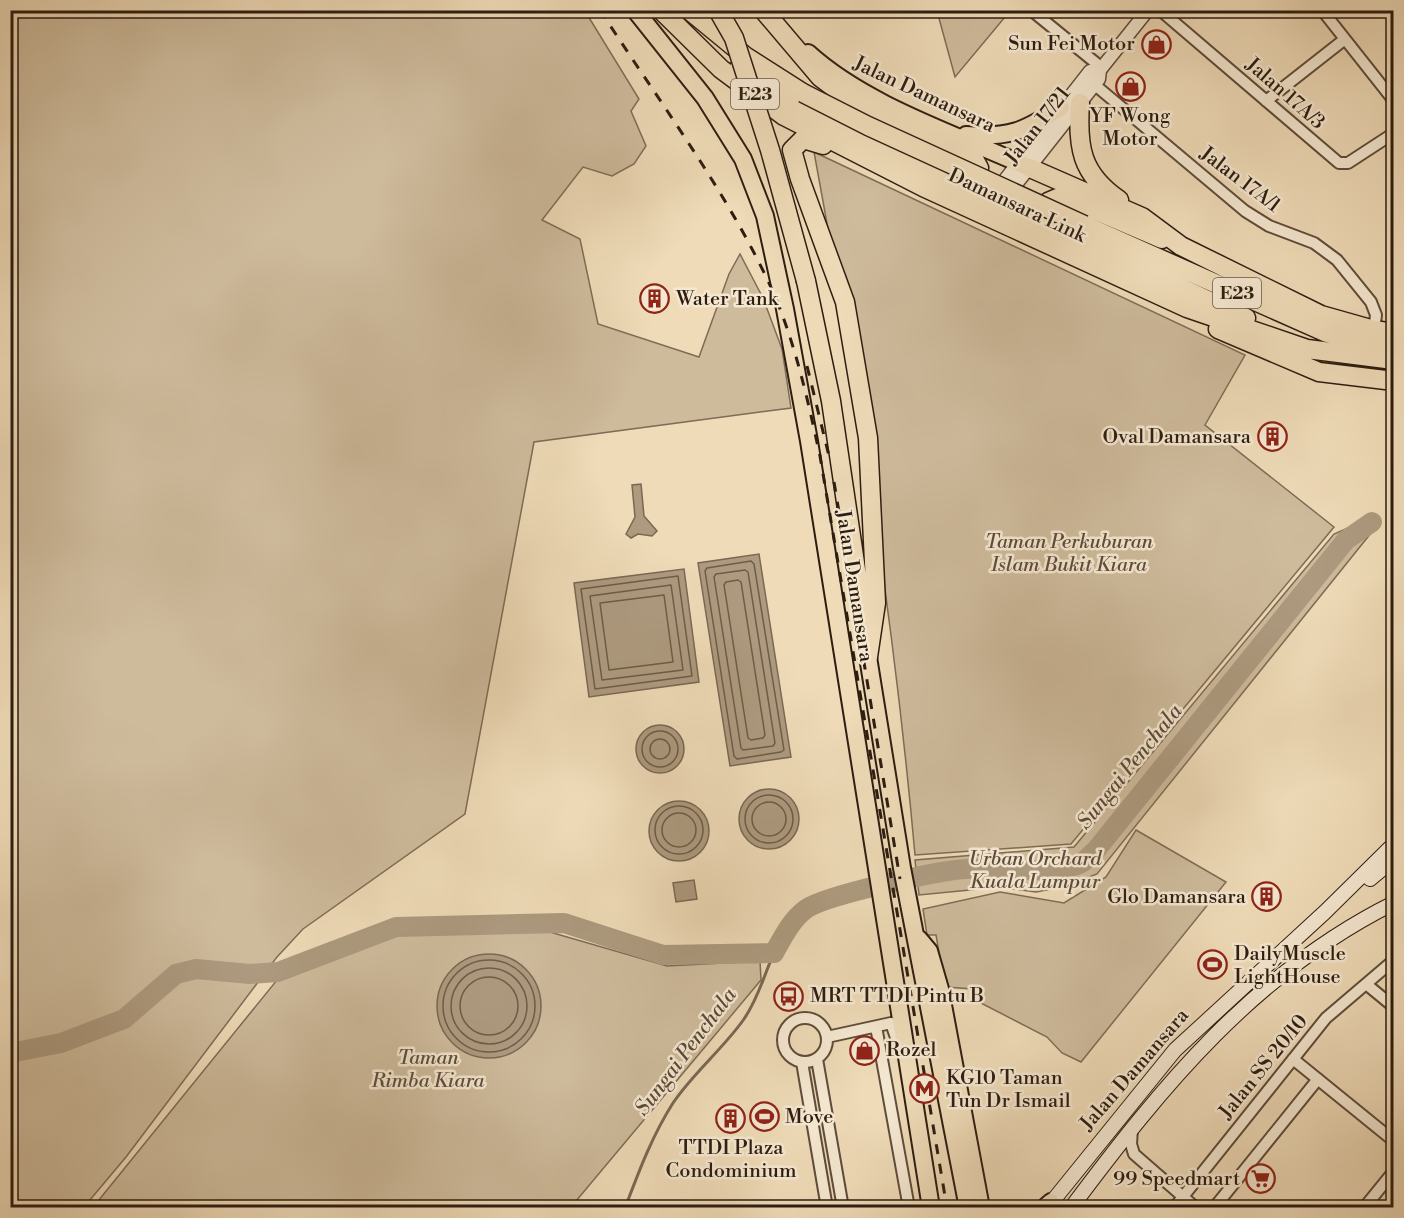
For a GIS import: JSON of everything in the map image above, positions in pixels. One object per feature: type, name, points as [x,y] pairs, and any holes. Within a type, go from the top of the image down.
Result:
[{"type":"highway","name":"Damansara Link","points":[[689,10],[745,56],[803,93],[868,126],[1327,333],[1394,348]]},
{"type":"highway","points":[[718,10],[734,38],[770,150],[806,281],[831,401],[868,657]]},
{"type":"highway","points":[[764,11],[820,77],[848,98],[974,157],[979,168],[972,181],[952,182]]},
{"type":"highway","name":"Damansara Link","points":[[665,15],[721,69],[784,116],[854,153],[1187,308],[1307,349],[1394,360]]},
{"type":"highway","points":[[665,15],[798,107],[952,182],[1280,334],[1330,353]]},
{"type":"highway","points":[[1080,103],[1078,132],[1087,168],[1104,190],[1181,246]]},
{"type":"highway","points":[[854,153],[803,139],[792,150],[845,302],[868,438],[876,603],[868,657]]},
{"type":"highway","points":[[1024,165],[1142,217]]},
{"type":"highway","points":[[1052,227],[1042,214],[1048,202],[1062,196],[1140,232],[1181,246],[1321,315],[1374,330],[1394,333]]},
{"type":"highway","points":[[1187,308],[1226,334],[1319,372],[1394,381]]},
{"type":"main road","name":"Jalan Damansara","points":[[634,10],[705,98],[743,159],[765,216],[809,441],[931,1208]]},
{"type":"main road","name":"Jalan Damansara","points":[[764,11],[829,72],[864,94],[1024,165]]},
{"type":"main road","points":[[953,134],[994,137],[1030,128],[1061,107]]},
{"type":"main road","name":"Jalan Damansara","points":[[868,657],[902,868],[968,1208]]},
{"type":"main road","name":"Jalan Damansara","points":[[1047,1206],[1175,1050],[1325,912],[1394,844]]},
{"type":"main road","points":[[1325,912],[1352,895],[1394,859]]},
{"type":"main road","points":[[1371,915],[1394,897]]},
{"type":"main road","name":"Jalan Damansara","points":[[1071,1208],[1110,1155],[1188,1061],[1286,970],[1371,915],[1394,903]]},
{"type":"main road","points":[[915,936],[929,951],[940,989],[981,1208]]},
{"type":"main road","points":[[941,1078],[957,1208]]},
{"type":"street","points":[[1031,10],[1101,69]]},
{"type":"street","name":"Jalan 17/21","points":[[996,201],[1024,165],[1095,85],[1101,69],[1148,10]]},
{"type":"street","name":"Jalan 17A/3","points":[[1160,10],[1339,163],[1348,164],[1394,133]]},
{"type":"street","points":[[1322,10],[1394,101]]},
{"type":"street","points":[[1266,101],[1345,39]]},
{"type":"street","name":"Jalan 17/21","points":[[1024,165],[1061,107],[1090,71],[1101,69]]},
{"type":"street","name":"Jalan 17A/1","points":[[1095,85],[1245,211],[1269,226],[1314,243],[1336,261],[1371,302],[1376,315],[1374,330]]},
{"type":"street","name":"Jalan SS 20/10","points":[[1174,1208],[1326,1018],[1394,960]]},
{"type":"street","points":[[1366,984],[1394,1007]]},
{"type":"street","points":[[801,1017],[815,1020],[825,1030],[827,1037],[826,1047],[817,1059],[802,1062],[789,1056],[782,1037],[788,1024],[801,1017]]},
{"type":"street","points":[[827,1037],[891,1023],[908,1070]]},
{"type":"street","points":[[874,1027],[877,1032],[909,1208]]},
{"type":"street","points":[[817,1059],[843,1208]]},
{"type":"street","points":[[1293,1059],[1394,1140]]},
{"type":"street","points":[[802,1062],[827,1208]]},
{"type":"street","points":[[1214,1208],[1318,1079]]},
{"type":"street","points":[[1132,1128],[1131,1144],[1134,1154],[1196,1208]]},
{"type":"street","points":[[1110,1155],[1134,1154]]},
{"type":"street","points":[[1364,1208],[1394,1171]]},
{"type":"green space","points":[[1010,10],[955,77],[937,11]]},
{"type":"green space","points":[[10,11],[585,11],[639,99],[631,111],[646,146],[634,164],[612,176],[583,167],[542,220],[580,239],[598,324],[699,357],[729,274],[740,254],[763,298],[782,349],[791,408],[534,442],[465,814],[303,929],[277,957],[126,1157],[84,1207],[11,1207]]},
{"type":"green space","name":"Taman Perkuburan Islam Bukit Kiara","points":[[814,152],[1245,355],[1205,425],[1334,527],[1071,844],[915,855],[896,678],[873,502]]},
{"type":"green space","name":"Urban Orchard Kuala Lumpur","points":[[1359,523],[1371,533],[1097,874],[1067,886],[1036,892],[1001,887],[919,895],[915,860],[1074,847],[1334,534]]},
{"type":"green space","points":[[1136,830],[1226,882],[1081,1062],[1062,1053],[1047,1037],[975,1000],[973,989],[945,987],[936,935],[927,935],[923,909],[1000,892],[1064,903],[1106,877]]},
{"type":"green space","name":"Taman Rimba Kiara","points":[[399,931],[550,932],[667,966],[760,961],[761,980],[571,1207],[94,1206],[277,980]]},
{"type":"water","points":[[641,484],[644,516],[657,531],[652,536],[638,534],[631,538],[626,534],[635,517],[632,485]]},
{"type":"water","points":[[759,554],[791,757],[730,766],[698,563]]},
{"type":"water","points":[[684,569],[699,682],[589,697],[574,583]]},
{"type":"water","points":[[660,725],[677,732],[684,749],[677,766],[660,773],[643,766],[636,749],[643,732]]},
{"type":"water","points":[[763,789],[775,789],[791,797],[797,807],[799,819],[797,831],[791,841],[775,849],[763,849],[747,841],[739,825],[739,813],[747,797]]},
{"type":"water","points":[[673,801],[685,801],[701,809],[707,819],[709,831],[707,843],[701,853],[685,861],[673,861],[657,853],[649,837],[649,825],[657,809]]},
{"type":"water","points":[[694,880],[697,899],[676,902],[673,883]]},
{"type":"water","points":[[489,954],[509,958],[526,969],[537,986],[541,1006],[537,1026],[526,1043],[509,1054],[489,1058],[469,1054],[452,1043],[441,1026],[437,1006],[441,986],[452,969],[469,958]]},
{"type":"waterway","points":[[10,1053],[61,1043],[124,1019],[176,974],[196,969],[250,974],[278,972],[396,927],[564,923],[663,955],[774,953],[788,929],[801,913],[817,903],[835,897],[882,884],[965,869],[1043,870],[1059,869],[1083,862],[1096,850],[1346,540],[1372,522]]},
{"type":"waterway","name":"Sungai Penchala","points":[[625,1208],[646,1154],[665,1115],[681,1092],[744,1019],[757,995],[774,953]]},
{"type":"railway","points":[[600,10],[693,149],[737,221],[774,294],[795,354],[820,456],[947,1208]]},
{"type":"railway","points":[[807,366],[829,456]]},
{"type":"railway","points":[[834,482],[900,879]]},
{"type":"place","name":"Sun Fei Motor","points":[[1156,44]]},
{"type":"place","name":"YF Wong Motor","points":[[1130,86]]},
{"type":"place","name":"Water Tank","points":[[655,299]]},
{"type":"place","name":"Oval Damansara","points":[[1272,437]]},
{"type":"place","name":"Glo Damansara","points":[[1267,897]]},
{"type":"place","name":"DailyMuscle LightHouse","points":[[1213,965]]},
{"type":"place","name":"MRT TTDI Pintu B","points":[[789,996]]},
{"type":"place","name":"Rozel","points":[[865,1050]]},
{"type":"place","name":"KG10 Taman Tun Dr Ismail","points":[[925,1089]]},
{"type":"place","name":"Move","points":[[764,1117]]},
{"type":"place","name":"TTDI Plaza Condominium","points":[[731,1118]]},
{"type":"place","name":"99 Speedmart","points":[[1261,1179]]}]
